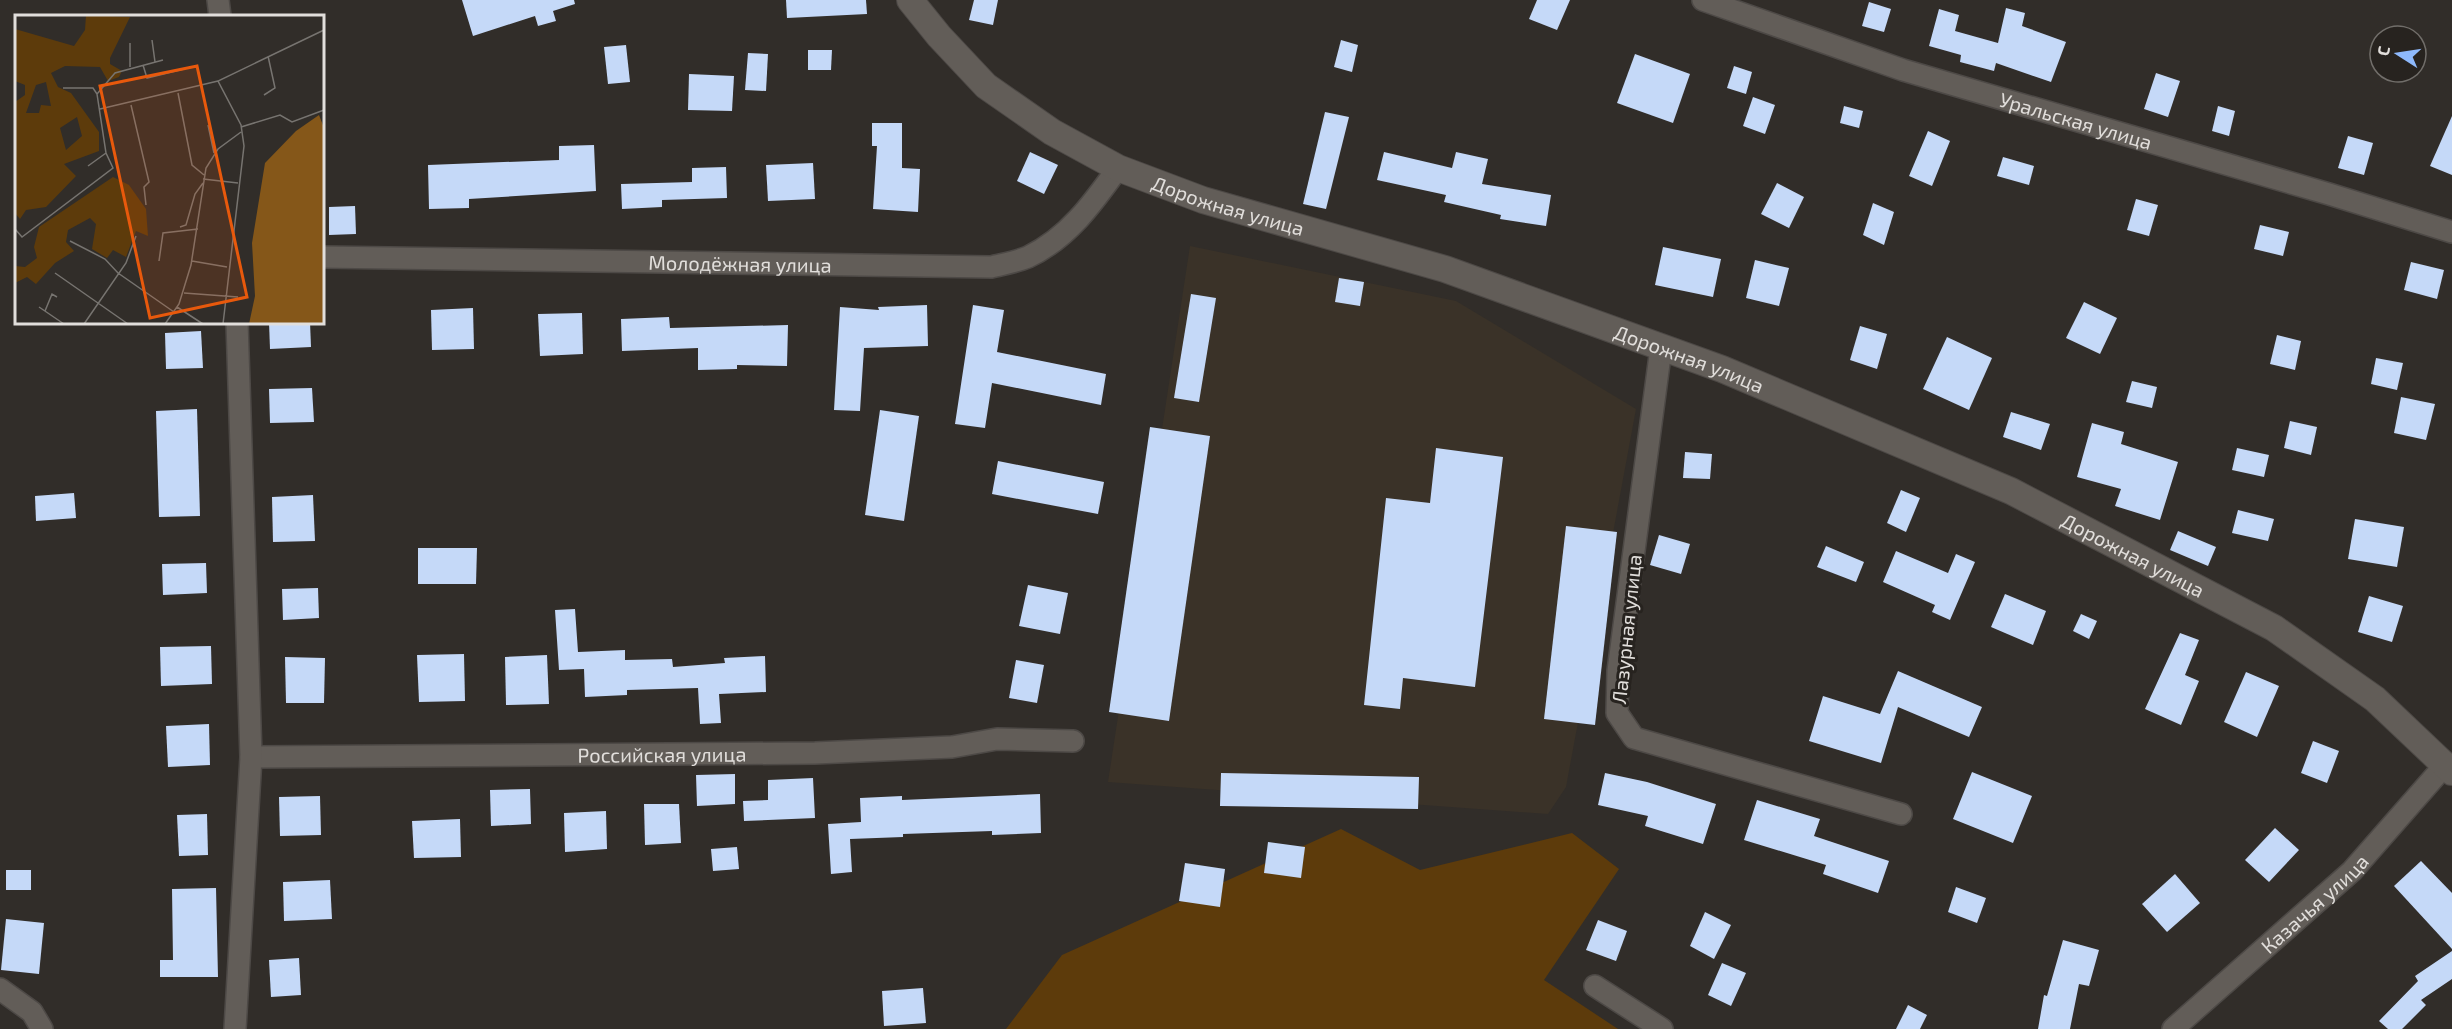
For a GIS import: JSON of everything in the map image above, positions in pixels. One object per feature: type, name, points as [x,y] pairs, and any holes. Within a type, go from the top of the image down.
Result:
[{"type":"street","points":[[218,0],[220,15]]},
{"type":"street","name":"Дорожная улица","points":[[910,0],[939,36],[986,86],[1052,132],[1118,168],[1203,200],[1445,269],[1722,369],[2011,491],[2274,628],[2375,699],[2449,769]]},
{"type":"street","name":"Уральская улица","points":[[1703,0],[1902,70],[2452,232]]},
{"type":"street","name":"Молодёжная улица","points":[[324,257],[991,267],[1027,257],[1062,236],[1094,201],[1118,168]]},
{"type":"street","points":[[235,1029],[251,757],[237,324]]},
{"type":"street","name":"Лазурная улица","points":[[1661,348],[1618,671],[1617,713],[1634,738],[1901,814]]},
{"type":"street","name":"Российская улица","points":[[251,757],[814,753],[952,747],[997,739],[1072,741]]},
{"type":"street","name":"Казачья улица","points":[[2173,1029],[2352,871],[2449,769]]},
{"type":"street","points":[[1595,986],[1662,1029]]},
{"type":"street","points":[[0,989],[32,1012],[42,1029]]},
{"type":"shaded area","points":[[1190,246],[1456,301],[1636,409],[1566,787],[1548,814],[1108,782]]},
{"type":"shaded area","points":[[1341,829],[1420,870],[1572,833],[1619,869],[1544,980],[1618,1029],[1006,1029],[1062,955]]},
{"type":"building","points":[[462,0],[574,0],[575,4],[553,11],[556,21],[538,26],[535,16],[473,36]]},
{"type":"building","points":[[786,0],[866,0],[867,14],[787,18]]},
{"type":"building","points":[[974,0],[998,0],[993,25],[969,20]]},
{"type":"building","points":[[1537,0],[1570,0],[1557,30],[1529,19]]},
{"type":"building","points":[[1869,2],[1891,9],[1884,32],[1862,26]]},
{"type":"building","points":[[2006,8],[2025,13],[2022,26],[2066,42],[2051,82],[1996,63],[1994,71],[1960,62],[1961,55],[1929,46],[1939,9],[1959,15],[1955,31],[1998,43]]},
{"type":"building","points":[[1341,40],[1358,45],[1352,72],[1334,67]]},
{"type":"building","points":[[626,45],[630,82],[608,84],[604,47]]},
{"type":"building","points":[[808,50],[832,50],[831,70],[808,70]]},
{"type":"building","points":[[748,53],[768,54],[766,91],[745,90]]},
{"type":"building","points":[[1635,54],[1690,74],[1673,123],[1617,103]]},
{"type":"building","points":[[1734,66],[1752,72],[1746,94],[1727,88]]},
{"type":"building","points":[[2156,73],[2180,81],[2168,117],[2144,109]]},
{"type":"building","points":[[689,74],[734,76],[732,111],[688,110]]},
{"type":"building","points":[[1753,97],[1775,105],[1765,134],[1743,126]]},
{"type":"building","points":[[1844,106],[1863,111],[1859,128],[1840,123]]},
{"type":"building","points":[[2218,106],[2235,111],[2229,136],[2212,131]]},
{"type":"building","points":[[1325,112],[1349,117],[1326,209],[1303,204]]},
{"type":"building","points":[[2452,116],[2452,175],[2430,166]]},
{"type":"building","points":[[872,123],[902,123],[902,168],[920,169],[918,212],[873,209],[877,146],[872,146]]},
{"type":"building","points":[[1928,131],[1950,141],[1932,186],[1909,176]]},
{"type":"building","points":[[2348,136],[2373,143],[2364,175],[2338,168]]},
{"type":"building","points":[[594,145],[596,191],[469,199],[469,208],[429,209],[428,165],[559,160],[559,146]]},
{"type":"building","points":[[1030,152],[1058,165],[1044,194],[1017,181]]},
{"type":"building","points":[[1384,152],[1452,168],[1456,152],[1488,159],[1482,184],[1551,195],[1546,226],[1500,219],[1501,215],[1444,202],[1446,195],[1377,180]]},
{"type":"building","points":[[2003,157],[2034,166],[2029,185],[1997,176]]},
{"type":"building","points":[[813,163],[815,199],[768,201],[766,165]]},
{"type":"building","points":[[726,167],[727,198],[662,200],[662,207],[622,209],[621,184],[692,182],[692,168]]},
{"type":"building","points":[[1777,183],[1804,197],[1789,228],[1761,214]]},
{"type":"building","points":[[2136,199],[2158,205],[2149,236],[2127,230]]},
{"type":"building","points":[[1873,203],[1894,212],[1884,245],[1863,235]]},
{"type":"building","points":[[355,206],[356,234],[329,235],[329,207]]},
{"type":"building","points":[[2260,225],[2289,232],[2283,256],[2254,249]]},
{"type":"building","points":[[1663,247],[1721,259],[1713,297],[1655,285]]},
{"type":"building","points":[[1755,260],[1789,268],[1779,306],[1746,298]]},
{"type":"building","points":[[2411,262],[2444,270],[2437,299],[2404,290]]},
{"type":"building","points":[[1339,278],[1364,282],[1360,306],[1335,302]]},
{"type":"building","points":[[1191,294],[1216,298],[1199,402],[1174,398]]},
{"type":"building","points":[[2084,302],[2117,318],[2100,354],[2066,338]]},
{"type":"building","points":[[927,305],[928,346],[864,348],[860,411],[834,410],[840,307],[879,310],[878,307]]},
{"type":"building","points":[[973,305],[1004,310],[997,352],[1106,374],[1101,405],[992,383],[985,428],[955,424]]},
{"type":"building","points":[[473,308],[474,349],[432,350],[431,310]]},
{"type":"building","points":[[582,313],[583,354],[540,356],[538,314]]},
{"type":"building","points":[[669,317],[670,328],[788,325],[787,366],[737,365],[737,369],[698,370],[698,348],[622,351],[621,319]]},
{"type":"building","points":[[269,324],[310,324],[311,347],[270,349]]},
{"type":"building","points":[[1860,326],[1887,334],[1877,369],[1850,360]]},
{"type":"building","points":[[201,331],[203,368],[166,369],[165,333]]},
{"type":"building","points":[[2277,335],[2301,341],[2295,370],[2270,364]]},
{"type":"building","points":[[1947,337],[1992,358],[1969,410],[1923,389]]},
{"type":"building","points":[[2376,358],[2403,363],[2397,390],[2371,384]]},
{"type":"building","points":[[2132,381],[2157,387],[2152,408],[2126,402]]},
{"type":"building","points":[[312,388],[314,422],[270,423],[269,389]]},
{"type":"building","points":[[2401,397],[2435,404],[2426,440],[2394,433]]},
{"type":"building","points":[[197,409],[200,516],[159,517],[156,411]]},
{"type":"building","points":[[880,410],[919,416],[904,521],[865,515]]},
{"type":"building","points":[[2011,412],[2050,424],[2041,450],[2003,437]]},
{"type":"building","points":[[2290,421],[2317,427],[2311,455],[2284,448]]},
{"type":"building","points":[[2092,423],[2124,432],[2121,444],[2178,462],[2160,520],[2115,506],[2121,489],[2077,477]]},
{"type":"building","points":[[1150,427],[1210,436],[1169,721],[1109,712]]},
{"type":"building","points":[[1436,448],[1503,457],[1475,687],[1403,678],[1400,709],[1364,705],[1386,498],[1430,503]]},
{"type":"building","points":[[2237,448],[2269,455],[2264,477],[2232,470]]},
{"type":"building","points":[[1685,452],[1712,454],[1710,479],[1683,478]]},
{"type":"building","points":[[998,461],[1104,482],[1098,514],[992,494]]},
{"type":"building","points":[[1901,490],[1920,498],[1906,532],[1887,523]]},
{"type":"building","points":[[74,493],[76,518],[36,521],[35,496]]},
{"type":"building","points":[[313,495],[315,541],[273,542],[272,497]]},
{"type":"building","points":[[2238,510],[2274,519],[2268,541],[2232,533]]},
{"type":"building","points":[[2355,519],[2404,527],[2397,567],[2348,559]]},
{"type":"building","points":[[1566,526],[1617,532],[1595,725],[1544,719]]},
{"type":"building","points":[[2178,531],[2216,547],[2208,566],[2170,550]]},
{"type":"building","points":[[1659,535],[1690,544],[1681,574],[1650,565]]},
{"type":"building","points":[[1826,546],[1864,562],[1856,582],[1817,567]]},
{"type":"building","points":[[418,548],[477,548],[476,584],[418,584]]},
{"type":"building","points":[[1896,551],[1948,573],[1956,554],[1975,562],[1950,620],[1932,612],[1935,605],[1883,582]]},
{"type":"building","points":[[206,563],[207,593],[163,595],[162,564]]},
{"type":"building","points":[[1028,585],[1068,593],[1060,634],[1019,626]]},
{"type":"building","points":[[318,588],[319,618],[283,620],[282,589]]},
{"type":"building","points":[[2005,594],[2046,611],[2033,645],[1991,627]]},
{"type":"building","points":[[2369,596],[2403,606],[2392,642],[2358,632]]},
{"type":"building","points":[[575,609],[578,652],[625,650],[625,660],[672,659],[673,667],[725,663],[724,658],[765,656],[766,692],[719,694],[721,723],[700,724],[698,688],[627,690],[627,695],[585,697],[584,669],[559,670],[555,610]]},
{"type":"building","points":[[2081,614],[2097,621],[2089,639],[2073,631]]},
{"type":"building","points":[[2180,633],[2199,640],[2185,675],[2199,681],[2181,725],[2145,709]]},
{"type":"building","points":[[211,646],[212,684],[161,686],[160,647]]},
{"type":"building","points":[[464,654],[465,701],[419,702],[417,655]]},
{"type":"building","points":[[547,655],[549,704],[506,705],[505,657]]},
{"type":"building","points":[[285,657],[325,658],[324,703],[286,703]]},
{"type":"building","points":[[1016,660],[1044,665],[1037,703],[1009,698]]},
{"type":"building","points":[[1898,671],[1982,707],[1969,737],[1898,707],[1881,763],[1809,741],[1823,696],[1880,714]]},
{"type":"building","points":[[2246,672],[2279,686],[2257,737],[2224,722]]},
{"type":"building","points":[[209,724],[210,765],[168,767],[166,726]]},
{"type":"building","points":[[2313,741],[2339,751],[2327,783],[2301,773]]},
{"type":"building","points":[[1972,772],[2032,796],[2013,843],[1953,819]]},
{"type":"building","points":[[1221,773],[1419,777],[1418,809],[1220,806]]},
{"type":"building","points":[[1605,773],[1647,782],[1716,804],[1703,844],[1645,826],[1648,816],[1598,805]]},
{"type":"building","points":[[735,774],[735,804],[697,806],[696,775]]},
{"type":"building","points":[[813,778],[815,818],[744,821],[743,801],[768,800],[768,780]]},
{"type":"building","points":[[530,789],[531,824],[491,826],[490,790]]},
{"type":"building","points":[[1040,794],[1041,833],[992,835],[992,831],[903,834],[903,837],[850,839],[852,872],[831,874],[828,824],[861,822],[860,798],[902,796],[902,800]]},
{"type":"building","points":[[320,796],[321,835],[280,836],[279,797]]},
{"type":"building","points":[[1757,800],[1820,819],[1814,836],[1889,861],[1878,893],[1823,874],[1826,865],[1744,840]]},
{"type":"building","points":[[644,804],[679,804],[681,843],[645,845]]},
{"type":"building","points":[[606,811],[607,849],[565,852],[564,813]]},
{"type":"building","points":[[207,814],[208,855],[179,856],[177,815]]},
{"type":"building","points":[[460,819],[461,857],[414,858],[412,821]]},
{"type":"building","points":[[2275,828],[2299,850],[2269,882],[2245,860]]},
{"type":"building","points":[[1268,842],[1305,847],[1301,878],[1264,873]]},
{"type":"building","points":[[737,847],[739,869],[713,871],[711,849]]},
{"type":"building","points":[[2421,861],[2452,893],[2452,949],[2394,886]]},
{"type":"building","points":[[1185,863],[1225,869],[1220,907],[1179,901]]},
{"type":"building","points":[[6,870],[31,870],[31,890],[6,890]]},
{"type":"building","points":[[2175,874],[2200,903],[2167,932],[2142,904]]},
{"type":"building","points":[[330,880],[332,919],[284,921],[283,882]]},
{"type":"building","points":[[1956,887],[1986,898],[1977,923],[1948,912]]},
{"type":"building","points":[[216,888],[218,977],[160,977],[160,960],[173,960],[172,889]]},
{"type":"building","points":[[1705,912],[1731,925],[1714,959],[1690,946]]},
{"type":"building","points":[[6,919],[44,923],[39,974],[1,970]]},
{"type":"building","points":[[1598,920],[1627,931],[1616,961],[1586,950]]},
{"type":"building","points":[[2063,940],[2099,950],[2089,986],[2079,984],[2070,1029],[2038,1029],[2044,995],[2047,996]]},
{"type":"building","points":[[2452,951],[2452,979],[2421,1000],[2426,1005],[2402,1029],[2388,1029],[2379,1021],[2418,981],[2415,976]]},
{"type":"building","points":[[299,958],[301,995],[271,997],[269,960]]},
{"type":"building","points":[[1722,963],[1746,973],[1731,1006],[1708,995]]},
{"type":"building","points":[[923,988],[926,1023],[884,1026],[882,991]]},
{"type":"building","points":[[1908,1005],[1927,1015],[1920,1029],[1896,1029]]}]
